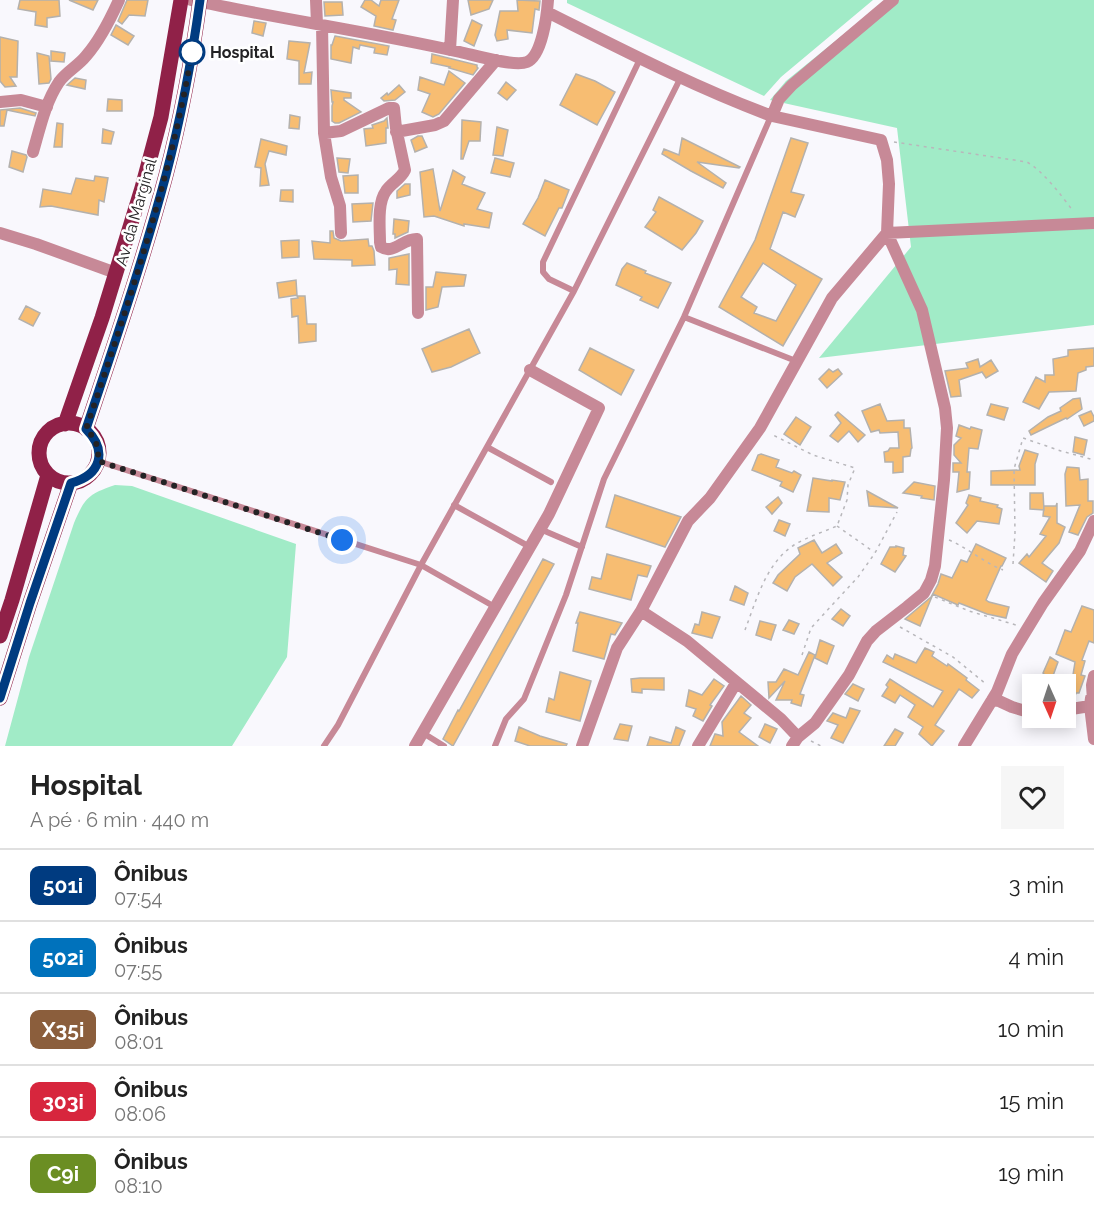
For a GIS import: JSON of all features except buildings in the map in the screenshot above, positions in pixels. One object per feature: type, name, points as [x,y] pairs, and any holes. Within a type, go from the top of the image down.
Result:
[{"type":"main road","name":"Av. da Marginal","points":[[65,424],[102,318],[142,188],[161,117],[181,0]]},
{"type":"main road","name":"Av. da Marginal","points":[[86,429],[137,274],[166,174],[183,104],[197,1]]},
{"type":"main road","points":[[65,424],[76,424],[86,429],[94,438],[99,449],[98,461],[93,472],[83,480],[71,483],[59,482],[48,475],[39,455],[40,444],[46,435],[54,428],[65,424]]},
{"type":"main road","points":[[0,636],[48,475]]},
{"type":"main road","points":[[0,698],[71,483]]},
{"type":"street","points":[[33,152],[47,106],[61,79],[84,58],[99,40],[119,0]]},
{"type":"street","points":[[316,0],[320,25],[324,133],[331,177],[340,206],[341,233]]},
{"type":"street","points":[[450,50],[453,0]]},
{"type":"street","points":[[772,116],[779,99],[792,85],[893,0]]},
{"type":"street","points":[[197,1],[514,64],[528,62],[534,57],[539,46],[548,6],[640,59],[727,99],[772,116],[881,140],[887,160],[889,184],[887,233],[922,310],[945,408],[944,480],[939,536],[931,580],[924,593],[876,631],[816,723],[795,741],[781,719],[687,641],[641,611]]},
{"type":"street","points":[[396,132],[435,125],[444,121],[496,60]]},
{"type":"street","points":[[0,102],[21,100],[47,106]]},
{"type":"street","points":[[324,133],[341,131],[392,107],[395,110],[396,132],[404,171],[386,190],[380,204],[380,242],[381,247],[387,250],[412,238],[417,239],[418,313]]},
{"type":"street","points":[[582,746],[617,648],[641,611],[688,521],[710,498],[760,428],[832,298],[887,233],[1094,224]]},
{"type":"street","points":[[0,233],[116,273]]},
{"type":"street","points":[[415,746],[549,514],[599,408],[530,370]]},
{"type":"street","points":[[964,746],[994,696],[1012,654],[1043,603],[1080,551],[1094,521]]},
{"type":"street","points":[[1094,676],[1092,685],[1094,739]]},
{"type":"street","points":[[698,746],[736,683]]},
{"type":"street","points":[[994,696],[999,701],[1022,710]]},
{"type":"street","points":[[1076,707],[1092,703]]},
{"type":"lane","points":[[570,290],[549,279],[543,272],[543,262],[640,59]]},
{"type":"lane","points":[[324,746],[338,725],[421,565],[530,370],[681,76]]},
{"type":"lane","points":[[495,746],[506,719],[524,699],[566,595],[604,479],[684,317],[772,116]]},
{"type":"lane","points":[[684,317],[796,361]]},
{"type":"lane","points":[[487,447],[551,482]]},
{"type":"lane","points":[[98,461],[421,565],[495,607]]},
{"type":"lane","points":[[454,505],[530,547]]},
{"type":"lane","points":[[540,529],[582,547]]},
{"type":"lane","points":[[423,733],[444,746]]},
{"type":"path","points":[[881,140],[1027,162],[1059,194],[1081,225]]},
{"type":"path","points":[[745,630],[769,572],[779,560],[792,546],[837,526],[847,500],[848,485],[855,468],[813,455],[760,428]]},
{"type":"path","points":[[1013,564],[1014,468],[1023,438],[1094,460]]},
{"type":"path","points":[[802,655],[811,628],[858,577],[875,553],[897,512]]},
{"type":"path","points":[[837,526],[875,553]]},
{"type":"path","points":[[939,536],[958,544],[988,564],[1003,570]]},
{"type":"path","points":[[924,593],[969,611],[1028,628]]},
{"type":"path","points":[[890,621],[953,657],[994,696]]},
{"type":"green space","points":[[567,0],[873,0],[781,77],[764,96],[567,3]]},
{"type":"green space","points":[[886,0],[1094,0],[1094,325],[819,358],[911,247],[897,128],[770,100],[786,81]]},
{"type":"green space","points":[[115,485],[132,486],[296,544],[287,657],[232,746],[5,746],[29,657],[74,523],[81,507],[89,498]]},
{"type":"bus line","name":"501i","points":[[0,698],[71,483],[83,480],[93,472],[98,461],[99,449],[94,438],[86,429],[137,274],[166,174],[183,104],[200,0]]},
{"type":"place","name":"Hospital","points":[[192,52]]},
{"type":"route","points":[[192,52],[183,104],[166,174],[137,274],[86,429],[94,438],[99,449],[98,461],[342,540]]}]
